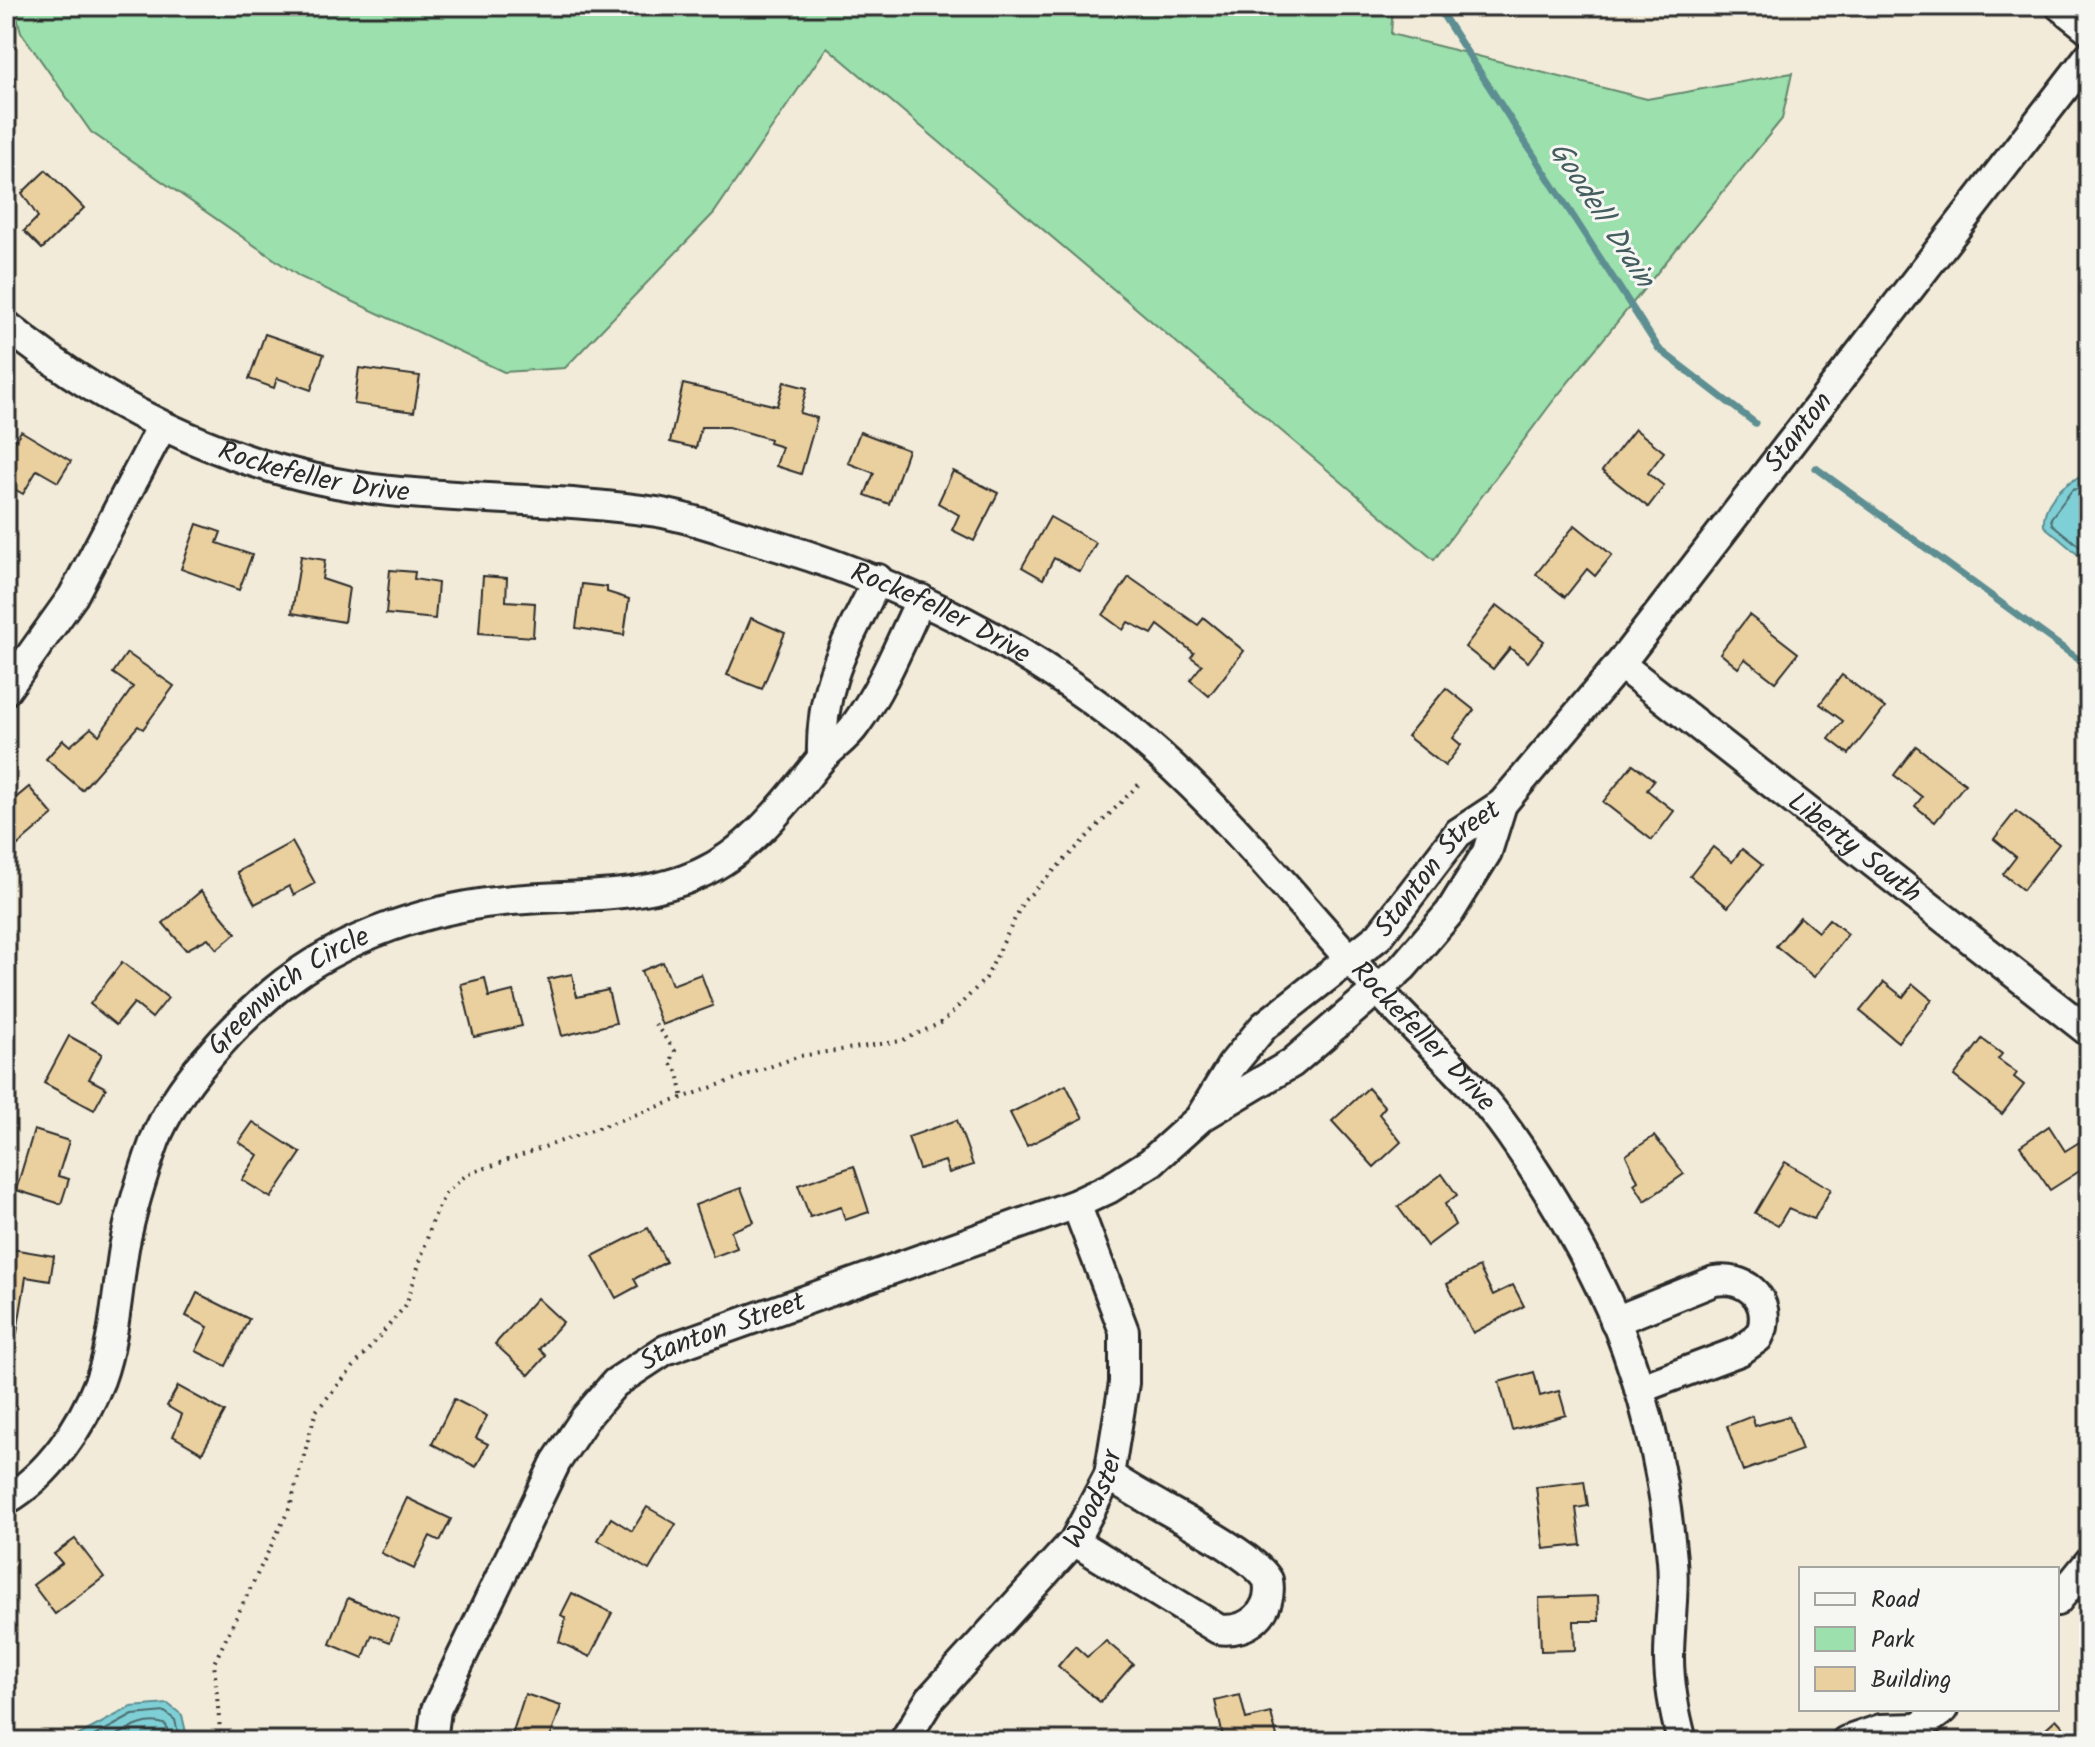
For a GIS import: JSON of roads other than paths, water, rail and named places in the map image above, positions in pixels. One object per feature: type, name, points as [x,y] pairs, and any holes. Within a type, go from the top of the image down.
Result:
[{"type":"street","name":"Stanton","points":[[1502,804],[1620,664],[2089,56]]},
{"type":"street","name":"Rockefeller Drive","points":[[6,325],[67,374],[162,426],[238,456],[327,481],[414,493],[544,500],[663,513],[811,555],[878,579],[991,636],[1078,691],[1155,751],[1377,990],[1441,1054],[1509,1132],[1570,1234],[1615,1321],[1639,1389],[1662,1485],[1673,1565],[1669,1666],[1682,1741]]},
{"type":"street","points":[[6,690],[73,596],[162,426]]},
{"type":"street","points":[[822,758],[821,719],[831,677],[878,579]]},
{"type":"street","name":"Greenwich Circle","points":[[6,1500],[48,1467],[75,1428],[100,1379],[135,1197],[157,1135],[223,1039],[273,992],[325,953],[426,915],[520,899],[613,894],[700,874],[764,827],[800,790],[822,758],[856,726],[921,599]]},
{"type":"street","name":"Liberty South","points":[[1620,664],[2089,1032]]},
{"type":"street","name":"Stanton Street","points":[[1200,1118],[1232,1065],[1264,1026],[1379,936],[1458,833],[1502,804]]},
{"type":"street","name":"Stanton Street","points":[[432,1741],[436,1710],[556,1462],[585,1418],[615,1383],[665,1350],[1076,1204],[1110,1188],[1151,1162],[1200,1118],[1292,1063],[1403,967],[1450,912],[1487,852],[1502,804]]},
{"type":"street","name":"Woodster","points":[[904,1741],[930,1699],[1074,1541],[1109,1475],[1124,1383],[1124,1331],[1076,1204]]},
{"type":"street","points":[[1615,1321],[1714,1281],[1729,1278],[1755,1292],[1761,1304],[1763,1327],[1749,1346],[1639,1389]]},
{"type":"street","points":[[1074,1541],[1218,1629],[1241,1629],[1261,1614],[1267,1603],[1268,1580],[1252,1562],[1134,1494],[1109,1475]]},
{"type":"street","points":[[2059,1599],[2089,1562]]},
{"type":"street","points":[[1846,1741],[1881,1729],[1913,1734],[1942,1711]]},
{"type":"water","points":[[2077,478],[2089,479],[2089,564],[2044,526],[2046,511],[2053,498]]},
{"type":"water","points":[[168,1704],[182,1715],[188,1741],[68,1741],[131,1707]]},
{"type":"waterway","name":"Goodell Drain","points":[[1437,6],[1659,349],[1755,423]]},
{"type":"waterway","name":"Goodell Drain","points":[[1816,468],[2089,667]]}]
